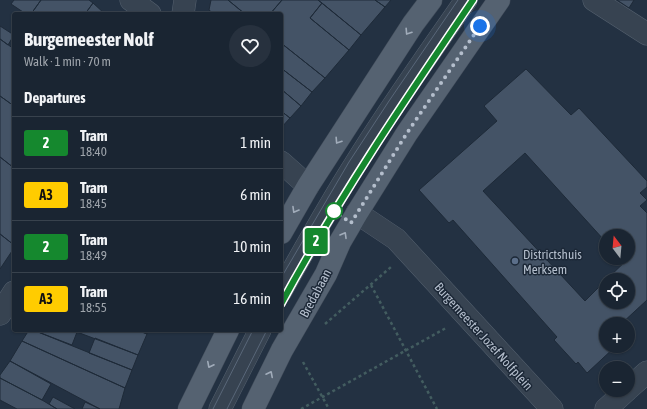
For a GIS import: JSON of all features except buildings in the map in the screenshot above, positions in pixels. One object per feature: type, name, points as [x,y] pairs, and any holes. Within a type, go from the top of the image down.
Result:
[{"type":"main road","points":[[283,230],[308,186],[413,24],[431,0]]},
{"type":"main road","name":"Bredabaan","points":[[253,409],[282,350],[326,274],[340,242],[407,133],[499,0]]},
{"type":"main road","points":[[189,409],[227,332]]},
{"type":"street","points":[[131,0],[147,12]]},
{"type":"street","points":[[183,12],[185,0]]},
{"type":"street","points":[[283,287],[316,228],[354,165],[466,0]]},
{"type":"street","points":[[594,0],[647,34]]},
{"type":"street","points":[[283,164],[308,186]]},
{"type":"street","name":"Burgemeester Jozef Nolfplein","points":[[357,214],[396,239],[552,409]]},
{"type":"street","points":[[0,314],[12,295]]},
{"type":"street","points":[[220,409],[259,332]]},
{"type":"street","points":[[635,383],[647,372]]},
{"type":"street","points":[[606,409],[620,397]]},
{"type":"path","points":[[324,324],[371,285],[412,257]]},
{"type":"path","points":[[371,285],[436,409]]},
{"type":"path","points":[[301,409],[467,316]]},
{"type":"path","points":[[299,356],[329,409]]},
{"type":"tram line","points":[[283,275],[349,162],[458,0]]},
{"type":"tram line","points":[[283,300],[325,226],[373,149],[473,0]]},
{"type":"tram line","name":"2","points":[[283,300],[360,169],[399,108],[473,0]]},
{"type":"tram line","points":[[213,409],[252,332]]},
{"type":"tram line","points":[[227,409],[266,332]]},
{"type":"place","name":"Districtshuis Merksem","points":[[515,261]]},
{"type":"route","points":[[334,211],[351,223],[407,133],[480,26]]}]
